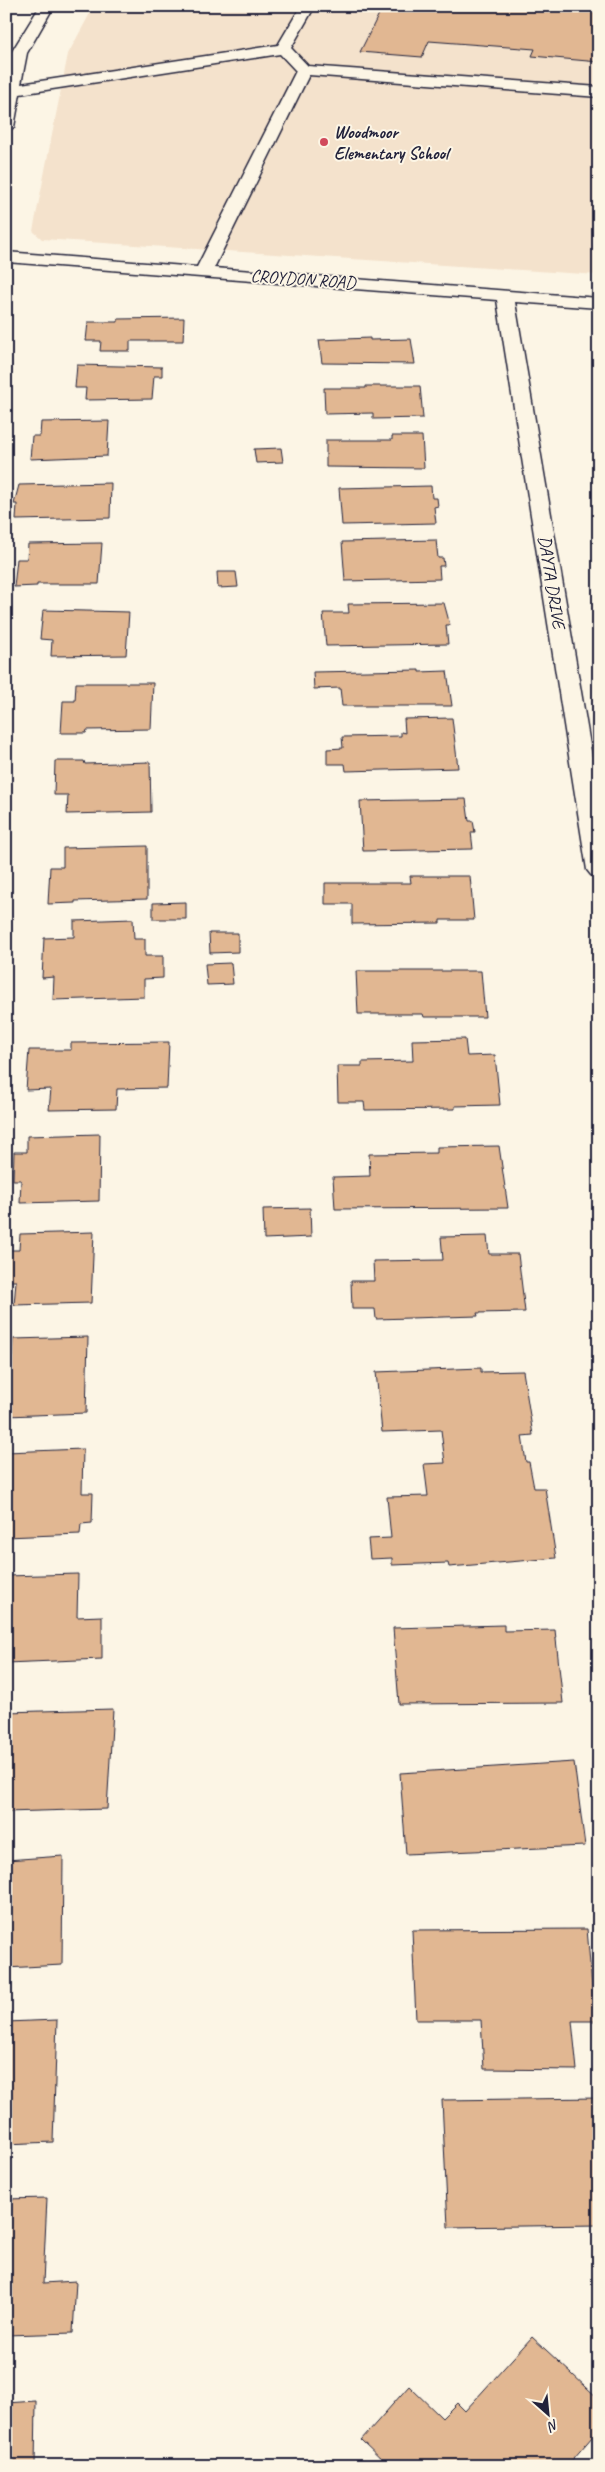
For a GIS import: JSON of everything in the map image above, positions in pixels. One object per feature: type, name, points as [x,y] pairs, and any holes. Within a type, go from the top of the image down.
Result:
[{"type":"street","points":[[6,127],[19,53],[47,6]]},
{"type":"street","points":[[282,49],[308,6]]},
{"type":"street","points":[[13,90],[282,49]]},
{"type":"street","points":[[282,49],[304,70],[599,92]]},
{"type":"street","points":[[203,272],[304,70]]},
{"type":"street","name":"CROYDON ROAD","points":[[6,257],[505,294],[599,303]]},
{"type":"street","name":"DAYTA DRIVE","points":[[505,294],[599,870]]},
{"type":"shaded area","name":"Woodmoor Elementary School","points":[[94,6],[599,6],[599,275],[42,239],[33,231],[68,54]]},
{"type":"building","points":[[383,6],[599,6],[599,62],[532,56],[535,49],[429,41],[422,57],[360,52]]},
{"type":"building","points":[[184,318],[183,341],[130,341],[130,351],[100,351],[101,341],[86,341],[88,322],[118,322],[118,319]]},
{"type":"building","points":[[370,338],[370,340],[411,339],[415,364],[322,363],[319,340]]},
{"type":"building","points":[[77,365],[162,367],[162,376],[154,376],[152,399],[85,400],[86,388],[75,388]]},
{"type":"building","points":[[366,386],[420,386],[423,418],[373,419],[373,413],[325,414],[324,388],[366,388]]},
{"type":"building","points":[[109,421],[107,456],[30,459],[32,436],[40,436],[41,422]]},
{"type":"building","points":[[392,436],[422,436],[424,468],[326,467],[326,440],[392,440]]},
{"type":"building","points":[[281,448],[283,462],[256,463],[254,449]]},
{"type":"building","points":[[111,483],[110,518],[16,520],[17,504],[14,504],[19,485]]},
{"type":"building","points":[[431,486],[432,498],[437,498],[438,506],[434,507],[436,523],[342,525],[339,488]]},
{"type":"building","points":[[436,540],[438,558],[443,558],[444,566],[439,566],[440,579],[345,581],[342,542]]},
{"type":"building","points":[[102,543],[99,584],[37,584],[37,586],[14,587],[17,559],[27,559],[28,544]]},
{"type":"building","points":[[217,572],[236,572],[238,587],[218,588]]},
{"type":"building","points":[[444,603],[450,625],[446,625],[448,644],[326,646],[323,613],[349,613],[348,604]]},
{"type":"building","points":[[43,610],[129,612],[126,655],[51,656],[52,640],[40,639]]},
{"type":"building","points":[[419,670],[419,672],[447,671],[452,706],[342,706],[340,688],[314,689],[313,672]]},
{"type":"building","points":[[76,683],[153,683],[151,729],[87,730],[86,733],[61,733],[63,701],[75,701]]},
{"type":"building","points":[[452,718],[458,768],[346,771],[345,764],[327,764],[327,749],[343,748],[342,737],[401,736],[401,732],[405,733],[404,719]]},
{"type":"building","points":[[55,761],[84,761],[85,764],[150,762],[151,812],[67,814],[68,795],[54,795]]},
{"type":"building","points":[[466,799],[469,821],[473,821],[475,832],[471,832],[473,849],[363,851],[360,801]]},
{"type":"building","points":[[147,846],[147,899],[75,901],[75,903],[48,904],[50,867],[63,867],[63,848]]},
{"type":"building","points":[[410,876],[470,876],[474,920],[440,920],[440,923],[352,924],[352,904],[325,904],[325,883],[411,883]]},
{"type":"building","points":[[186,902],[186,919],[153,919],[153,903]]},
{"type":"building","points":[[133,919],[134,939],[145,939],[145,956],[163,956],[163,978],[144,979],[144,997],[53,1000],[54,977],[42,978],[44,938],[74,937],[74,921]]},
{"type":"building","points":[[209,933],[238,933],[238,952],[210,953]]},
{"type":"building","points":[[231,963],[233,984],[207,985],[205,964]]},
{"type":"building","points":[[356,971],[481,971],[485,1017],[424,1017],[423,1014],[358,1014]]},
{"type":"building","points":[[465,1039],[467,1056],[495,1055],[500,1105],[455,1106],[455,1109],[365,1110],[364,1102],[338,1102],[337,1066],[362,1066],[362,1062],[413,1061],[412,1040]]},
{"type":"building","points":[[169,1042],[167,1088],[117,1089],[116,1109],[49,1110],[51,1089],[26,1090],[29,1050],[71,1050],[71,1043]]},
{"type":"building","points":[[100,1134],[99,1201],[20,1203],[21,1180],[13,1180],[14,1152],[27,1152],[27,1136]]},
{"type":"building","points":[[499,1146],[508,1208],[335,1209],[333,1177],[370,1176],[369,1154],[437,1153],[437,1147]]},
{"type":"building","points":[[310,1208],[311,1237],[264,1239],[263,1209]]},
{"type":"building","points":[[94,1232],[91,1303],[14,1305],[16,1281],[6,1281],[7,1250],[19,1250],[20,1234]]},
{"type":"building","points":[[487,1236],[489,1254],[518,1254],[525,1312],[477,1313],[478,1316],[376,1319],[375,1309],[352,1309],[351,1281],[374,1281],[373,1261],[443,1260],[441,1237]]},
{"type":"building","points":[[88,1337],[86,1413],[7,1416],[9,1388],[6,1389],[6,1357],[12,1357],[13,1339]]},
{"type":"building","points":[[481,1368],[481,1372],[523,1371],[533,1435],[522,1436],[526,1462],[529,1462],[534,1488],[545,1488],[556,1558],[449,1567],[448,1563],[392,1565],[392,1558],[370,1559],[368,1539],[391,1538],[387,1497],[428,1496],[424,1464],[445,1463],[441,1430],[382,1432],[376,1372]]},
{"type":"building","points":[[83,1449],[82,1493],[93,1493],[92,1523],[81,1524],[80,1534],[6,1537],[6,1452]]},
{"type":"building","points":[[78,1574],[77,1617],[102,1616],[102,1659],[6,1663],[6,1576]]},
{"type":"building","points":[[504,1625],[504,1631],[555,1630],[563,1703],[399,1704],[393,1628]]},
{"type":"building","points":[[113,1709],[107,1809],[6,1812],[6,1712]]},
{"type":"building","points":[[574,1762],[585,1846],[406,1854],[400,1773]]},
{"type":"building","points":[[63,1856],[62,1965],[6,1968],[6,1860]]},
{"type":"building","points":[[587,1929],[595,2021],[572,2021],[577,2070],[484,2069],[481,2020],[416,2020],[412,1930]]},
{"type":"building","points":[[57,2020],[53,2142],[6,2144],[6,2022]]},
{"type":"building","points":[[599,2098],[599,2225],[448,2227],[442,2100]]},
{"type":"building","points":[[47,2198],[43,2283],[76,2281],[73,2333],[6,2335],[6,2199]]},
{"type":"building","points":[[532,2337],[599,2399],[599,2429],[567,2466],[388,2466],[361,2440],[409,2386],[442,2418],[457,2403],[465,2411]]},
{"type":"building","points":[[36,2401],[35,2466],[6,2466],[6,2403]]},
{"type":"place","name":"Woodmoor Elementary School","points":[[324,142]]}]
